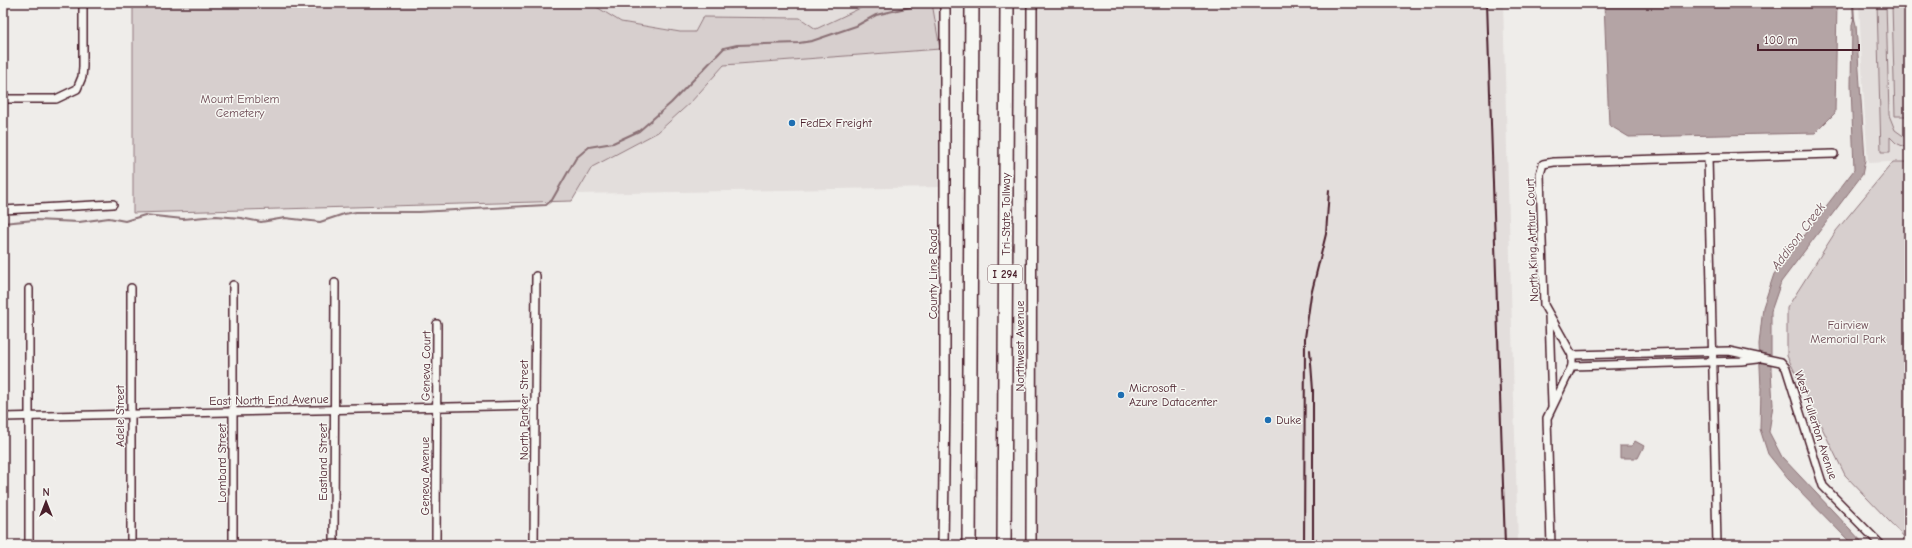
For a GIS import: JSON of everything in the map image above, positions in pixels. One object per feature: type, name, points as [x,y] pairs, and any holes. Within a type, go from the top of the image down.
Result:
[{"type":"highway","name":"I 294","points":[[970,545],[972,3]]},
{"type":"highway","name":"Tri-State Tollway","points":[[1004,545],[1007,3]]},
{"type":"street","points":[[3,99],[56,99],[77,89],[82,77],[83,3]]},
{"type":"street","name":"County Line Road","points":[[943,545],[945,395],[945,3]]},
{"type":"street","name":"Northwest Avenue","points":[[1031,545],[1032,3]]},
{"type":"street","name":"North King Arthur Court","points":[[1551,545],[1548,418],[1572,366],[1572,354],[1544,305],[1540,174],[1543,164],[1554,162],[1834,154]]},
{"type":"street","points":[[1708,157],[1714,350],[1717,545]]},
{"type":"street","points":[[3,210],[112,204]]},
{"type":"street","name":"North Parker Street","points":[[534,545],[536,276]]},
{"type":"street","name":"Eastland Street","points":[[334,545],[335,283]]},
{"type":"street","name":"Lombard Street","points":[[233,285],[233,545]]},
{"type":"street","name":"Adele Street","points":[[131,288],[131,545]]},
{"type":"street","points":[[29,289],[29,545]]},
{"type":"street","points":[[1549,313],[1552,408]]},
{"type":"street","name":"Geneva Court","points":[[436,407],[437,324]]},
{"type":"street","points":[[1572,354],[1714,350]]},
{"type":"street","name":"West Fullerton Avenue","points":[[1714,350],[1745,353],[1758,359]]},
{"type":"street","name":"West Fullerton Avenue","points":[[1714,362],[1758,359],[1781,362],[1786,368],[1823,486],[1881,545]]},
{"type":"street","points":[[1572,366],[1714,362]]},
{"type":"street","name":"East North End Avenue","points":[[3,417],[535,405]]},
{"type":"street","name":"Geneva Avenue","points":[[436,407],[436,545]]},
{"type":"shaded area","points":[[590,3],[871,3],[816,29],[800,18],[703,17],[695,32],[680,32],[621,22]]},
{"type":"shaded area","points":[[932,3],[940,3],[940,187],[576,194],[592,167],[658,132],[691,102],[724,65],[939,49]]},
{"type":"shaded area","points":[[1032,3],[1503,3],[1518,545],[1031,545]]},
{"type":"shaded area","points":[[1604,3],[1837,3],[1835,113],[1815,133],[1629,137],[1609,125]]},
{"type":"shaded area","points":[[1859,3],[1909,3],[1909,161],[1868,163]]},
{"type":"shaded area","points":[[1854,17],[1856,25],[1865,160],[1862,175],[1781,282],[1771,311],[1771,371],[1773,405],[1769,432],[1782,457],[1865,545],[1853,545],[1788,479],[1768,454],[1760,429],[1761,389],[1759,344],[1763,307],[1774,274],[1854,170],[1851,85],[1852,25]]},
{"type":"shaded area","points":[[1635,441],[1644,446],[1638,458],[1620,458],[1620,446],[1632,446]]},
{"type":"green space","name":"Mount Emblem Cemetery","points":[[133,3],[590,3],[621,22],[680,32],[695,32],[703,17],[800,18],[816,29],[871,3],[932,3],[940,49],[724,65],[691,102],[658,132],[592,167],[572,201],[133,213]]},
{"type":"green space","points":[[1877,3],[1886,3],[1889,115],[1895,130],[1909,140],[1909,149],[1896,143],[1890,137],[1890,152],[1881,152]]},
{"type":"green space","points":[[1909,4],[1909,116],[1895,116],[1892,5]]},
{"type":"green space","name":"Fairview Memorial Park","points":[[1893,162],[1909,162],[1909,542],[1845,475],[1787,356],[1787,308],[1836,231]]},
{"type":"waterway","points":[[3,223],[34,220],[79,222],[109,218],[125,221],[145,215],[183,219],[216,216],[241,218],[261,222],[285,218],[320,222],[344,214],[356,212],[419,212],[546,205],[552,200],[576,158],[589,147],[613,143],[639,131],[671,103],[724,48],[737,45],[799,43],[812,41],[856,26],[876,15],[927,3]]},
{"type":"waterway","name":"Addison Creek","points":[[1041,3],[1047,3]]},
{"type":"waterway","name":"Addison Creek","points":[[1104,3],[1163,3]]},
{"type":"waterway","name":"Addison Creek","points":[[1853,3],[1854,20]]},
{"type":"railway","points":[[1487,3],[1505,545]]},
{"type":"railway","points":[[1304,545],[1305,338],[1311,295],[1326,234],[1329,190]]},
{"type":"railway","points":[[1310,350],[1313,390],[1313,545]]},
{"type":"place","name":"FedEx Freight","points":[[792,123]]},
{"type":"place","name":"Microsoft - Azure Datacenter","points":[[1121,395]]},
{"type":"place","name":"Duke","points":[[1268,420]]}]
